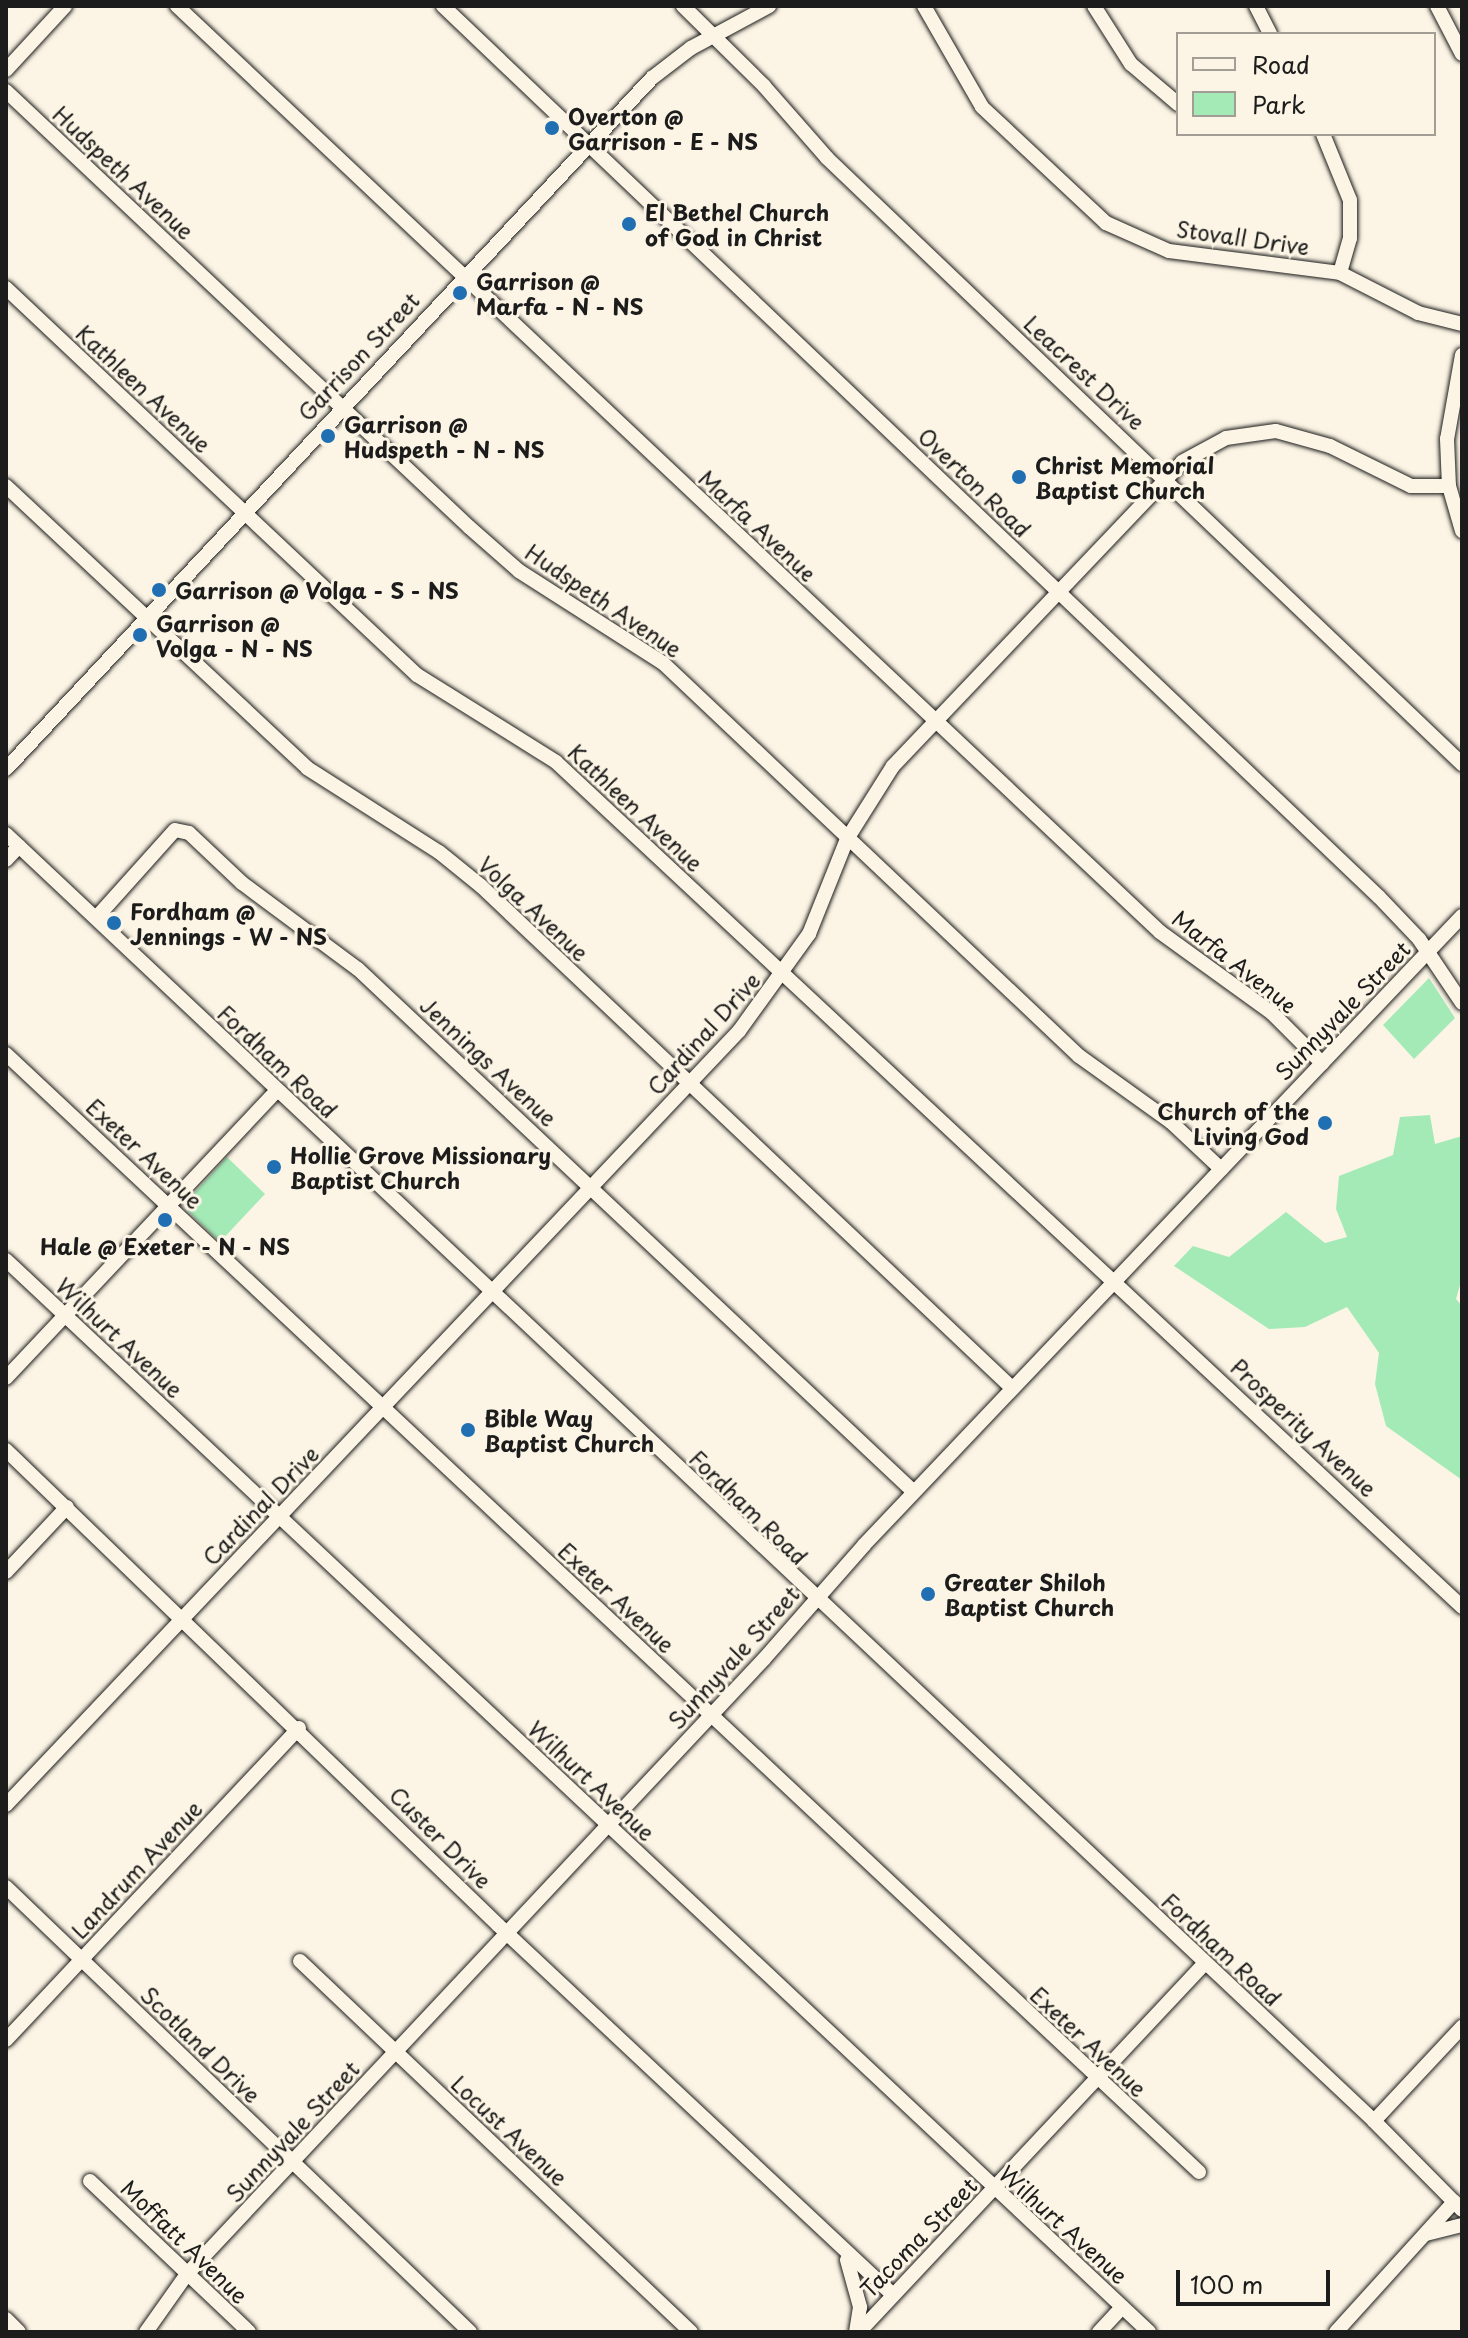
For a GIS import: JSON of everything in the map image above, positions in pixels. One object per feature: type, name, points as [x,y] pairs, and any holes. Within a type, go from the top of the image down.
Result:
[{"type":"street","points":[[6,70],[65,6]]},
{"type":"street","name":"Marfa Avenue","points":[[177,6],[1160,932],[1272,1013],[1322,1063]]},
{"type":"street","name":"Overton Road","points":[[443,6],[1388,905],[1428,953],[1462,1003]]},
{"type":"street","name":"Leacrest Drive","points":[[683,6],[714,34],[827,158],[1462,764]]},
{"type":"street","name":"Garrison Street","points":[[6,769],[341,406],[652,78],[714,34],[769,6]]},
{"type":"street","name":"Stovall Drive","points":[[924,6],[982,107],[1106,223],[1169,251],[1340,273],[1418,313],[1462,324]]},
{"type":"street","points":[[1094,6],[1131,64],[1176,102]]},
{"type":"street","points":[[1256,6],[1269,32]]},
{"type":"street","points":[[1437,6],[1462,54]]},
{"type":"street","name":"Hudspeth Avenue","points":[[6,91],[519,571],[663,663],[1079,1056],[1171,1122],[1221,1169]]},
{"type":"street","points":[[1324,136],[1350,200],[1350,238],[1340,273]]},
{"type":"street","name":"Kathleen Avenue","points":[[6,288],[417,675],[556,762],[1116,1280]]},
{"type":"street","points":[[1462,355],[1447,439],[1449,486],[1462,531]]},
{"type":"street","name":"Cardinal Drive","points":[[6,1805],[689,1083],[783,974],[820,912],[847,839],[886,776],[1166,480],[1205,446],[1252,432],[1276,431],[1330,446],[1411,486],[1449,486]]},
{"type":"street","name":"Volga Avenue","points":[[6,486],[315,774],[460,868],[1012,1388]]},
{"type":"street","name":"Jennings Avenue","points":[[96,918],[175,830],[189,833],[242,883],[358,969],[914,1492]]},
{"type":"street","name":"Fordham Road","points":[[6,834],[815,1600],[1374,2121],[1458,2206]]},
{"type":"street","points":[[6,860],[19,846]]},
{"type":"street","name":"Sunnyvale Street","points":[[146,2332],[187,2274],[711,1715],[914,1492],[1462,916]]},
{"type":"street","name":"Exeter Avenue","points":[[6,1054],[1199,2172]]},
{"type":"street","points":[[6,1378],[277,1090]]},
{"type":"street","name":"Wilhurt Avenue","points":[[6,1260],[993,2190],[1149,2332]]},
{"type":"street","name":"Prosperity Avenue","points":[[1116,1280],[1462,1607]]},
{"type":"street","name":"Custer Drive","points":[[6,1450],[845,2255],[892,2294]]},
{"type":"street","points":[[6,1572],[67,1507]]},
{"type":"street","name":"Landrum Avenue","points":[[6,2040],[299,1728]]},
{"type":"street","name":"Scotland Drive","points":[[6,1887],[470,2332]]},
{"type":"street","name":"Locust Avenue","points":[[300,1961],[691,2332]]},
{"type":"street","name":"Tacoma Street","points":[[857,2332],[1098,2080],[1205,1963]]},
{"type":"street","points":[[1374,2121],[1462,2027]]},
{"type":"street","name":"Moffatt Avenue","points":[[90,2181],[249,2332]]},
{"type":"street","points":[[1336,2332],[1422,2236],[1458,2206]]},
{"type":"street","points":[[1422,2236],[1462,2225]]},
{"type":"street","name":"Custer Drive","points":[[845,2255],[859,2294],[857,2332]]},
{"type":"street","points":[[1099,2332],[1122,2307]]},
{"type":"street","points":[[6,2319],[19,2332]]},
{"type":"green space","points":[[1429,978],[1455,1018],[1414,1059],[1383,1025]]},
{"type":"green space","points":[[1430,1115],[1435,1144],[1462,1136],[1462,1278],[1456,1299],[1462,1306],[1462,1480],[1386,1426],[1375,1384],[1379,1353],[1347,1307],[1305,1327],[1269,1329],[1174,1266],[1193,1246],[1229,1257],[1286,1212],[1325,1243],[1347,1237],[1336,1209],[1339,1176],[1393,1155],[1400,1117]]},
{"type":"green space","points":[[227,1157],[265,1194],[220,1242],[188,1211],[187,1201]]},
{"type":"place","name":"Overton @ Garrison - E - NS","points":[[552,128]]},
{"type":"place","name":"El Bethel Church of God in Christ","points":[[629,224]]},
{"type":"place","name":"Garrison @ Marfa - N - NS","points":[[460,293]]},
{"type":"place","name":"Garrison @ Hudspeth - N - NS","points":[[328,436]]},
{"type":"place","name":"Christ Memorial Baptist Church","points":[[1019,477]]},
{"type":"place","name":"Garrison @ Volga - S - NS","points":[[159,590]]},
{"type":"place","name":"Garrison @ Volga - N - NS","points":[[140,635]]},
{"type":"place","name":"Fordham @ Jennings - W - NS","points":[[114,923]]},
{"type":"place","name":"Church of the Living God","points":[[1325,1123]]},
{"type":"place","name":"Hollie Grove Missionary Baptist Church","points":[[274,1167]]},
{"type":"place","name":"Hale @ Exeter - N - NS","points":[[165,1220]]},
{"type":"place","name":"Bible Way Baptist Church","points":[[468,1430]]},
{"type":"place","name":"Greater Shiloh Baptist Church","points":[[928,1594]]}]
